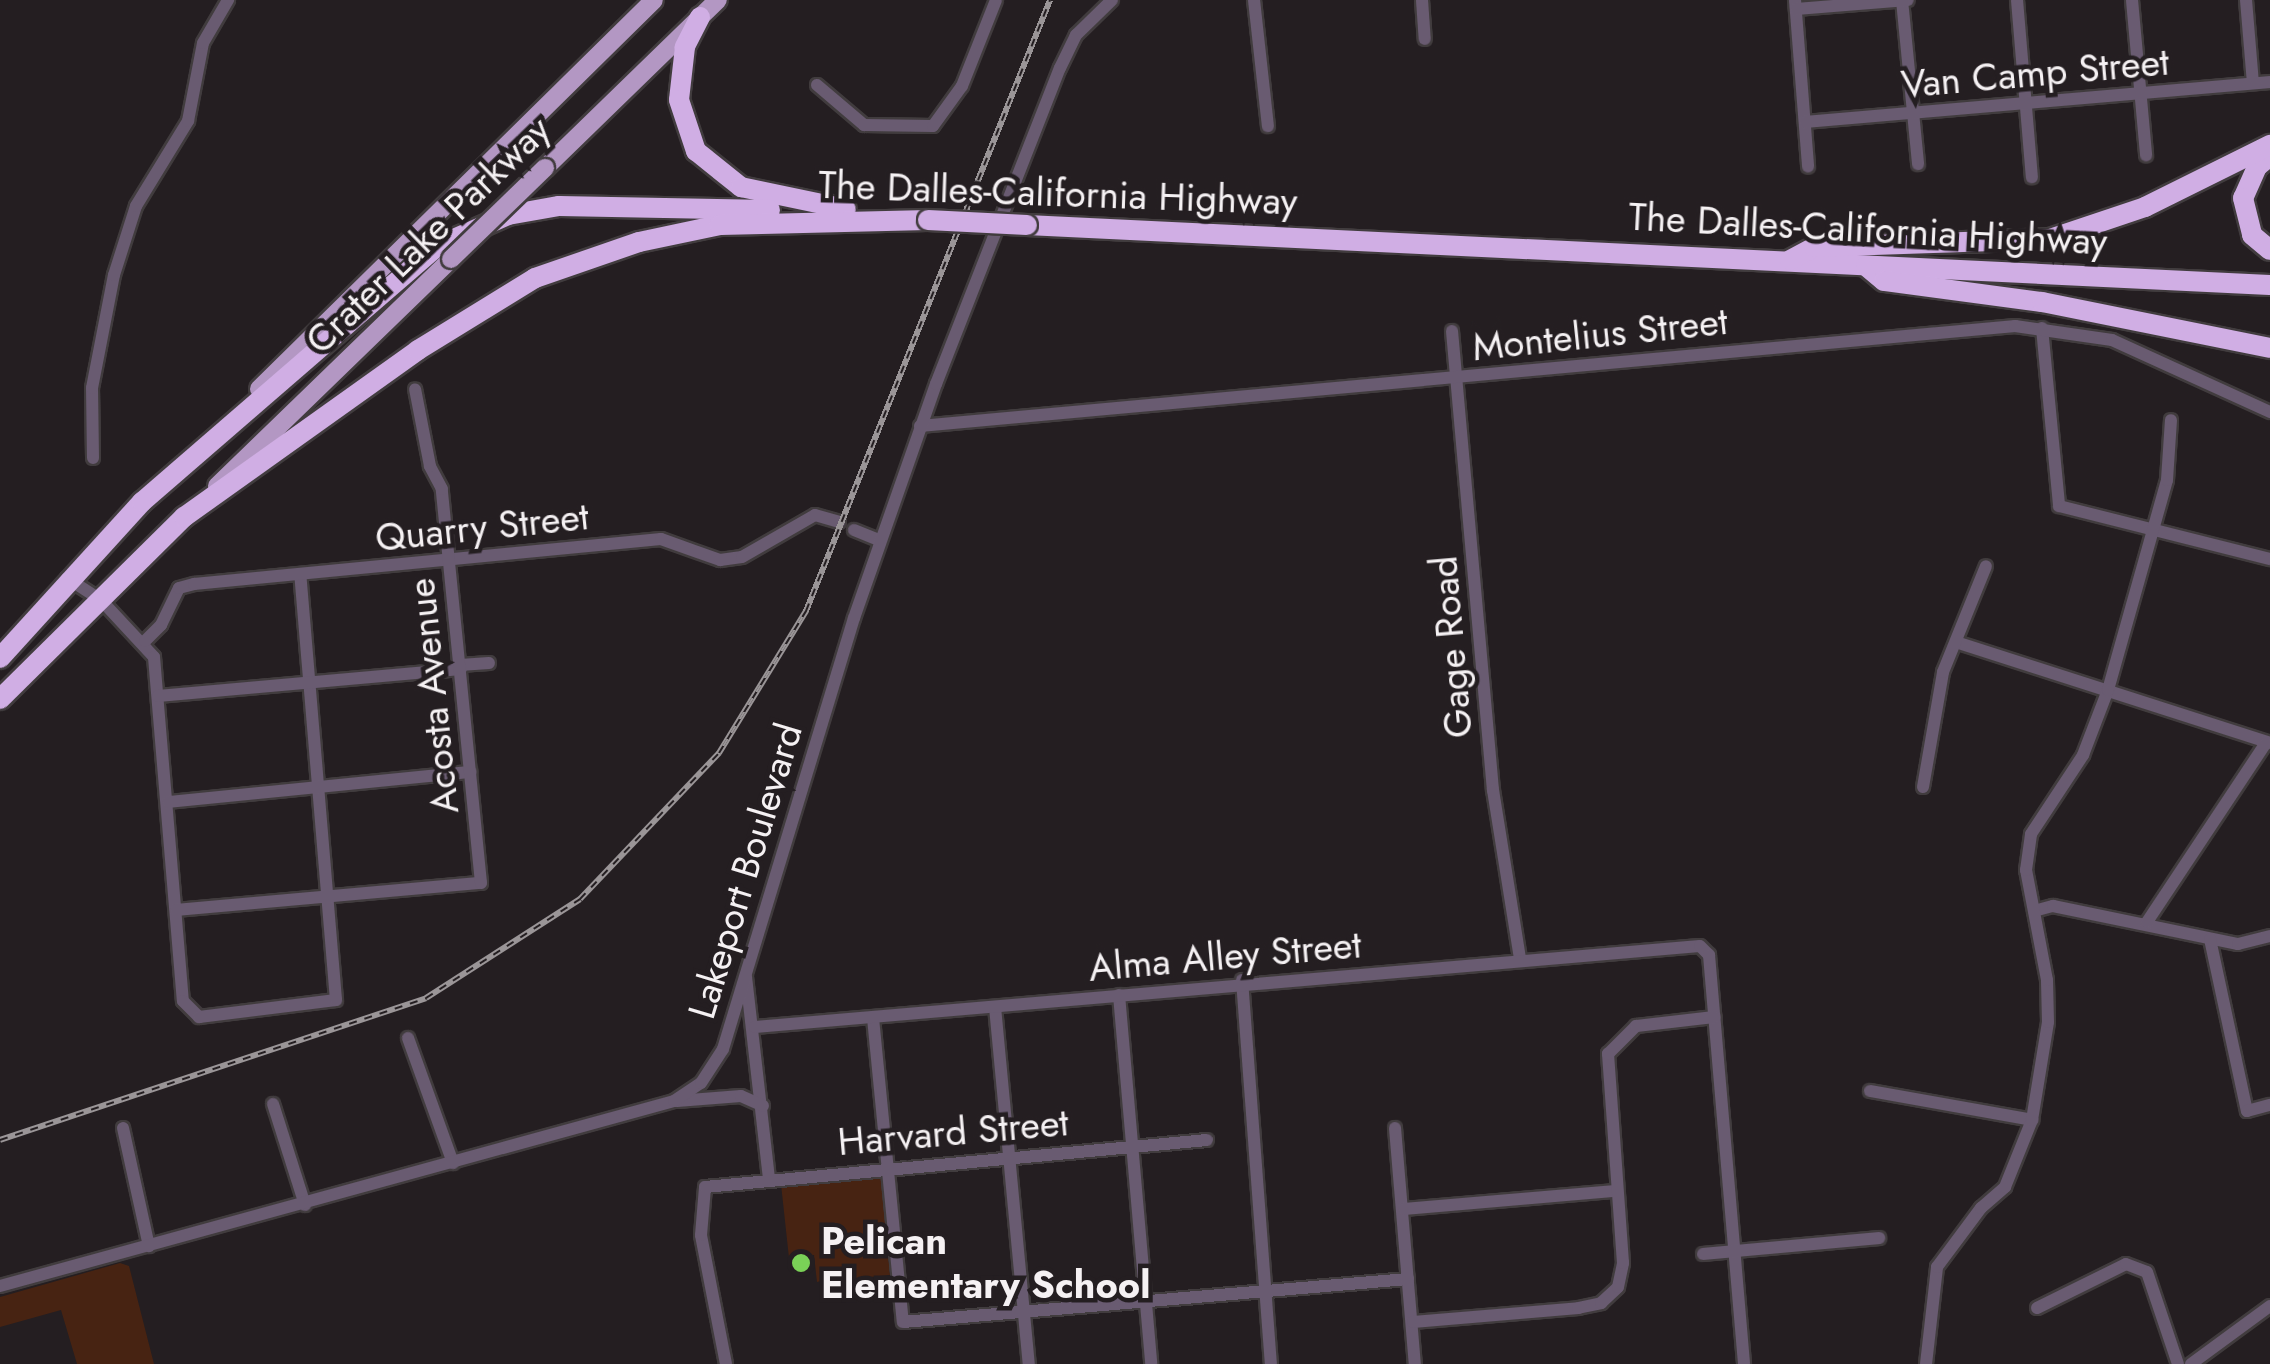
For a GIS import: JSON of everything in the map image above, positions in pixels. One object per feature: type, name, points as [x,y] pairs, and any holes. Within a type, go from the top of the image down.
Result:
[{"type":"highway","points":[[700,17],[685,47],[678,100],[696,151],[741,187],[897,218]]},
{"type":"highway","points":[[1790,260],[1814,247],[2050,239],[2145,207],[2270,145]]},
{"type":"highway","points":[[2270,156],[2257,167],[2243,198],[2252,235],[2270,250]]},
{"type":"highway","points":[[0,658],[67,578],[213,436],[415,262],[508,215],[608,203],[897,218]]},
{"type":"highway","name":"The Dalles-California Highway","points":[[0,699],[184,518],[418,350],[535,278],[639,242],[720,224],[897,218],[2270,285]]},
{"type":"highway","points":[[1866,266],[1884,282],[2042,302],[2270,348]]},
{"type":"main road","name":"Crater Lake Parkway","points":[[213,436],[654,0]]},
{"type":"main road","name":"Crater Lake Parkway","points":[[184,518],[718,0]]},
{"type":"street","points":[[93,458],[92,388],[114,275],[136,206],[188,121],[203,43],[228,0]]},
{"type":"street","points":[[817,85],[864,124],[933,126],[962,86],[996,0]]},
{"type":"street","name":"Lakeport Boulevard","points":[[0,1286],[674,1101],[701,1083],[723,1049],[879,540],[920,426],[1060,68],[1076,35],[1112,0]]},
{"type":"street","points":[[1254,0],[1268,126]]},
{"type":"street","points":[[1422,0],[1425,39]]},
{"type":"street","points":[[1902,0],[1918,164]]},
{"type":"street","points":[[1808,166],[1796,4],[1910,0]]},
{"type":"street","points":[[2017,0],[2032,177]]},
{"type":"street","points":[[2132,0],[2146,154]]},
{"type":"street","points":[[2246,0],[2253,83]]},
{"type":"street","name":"Van Camp Street","points":[[1804,122],[2270,82]]},
{"type":"street","name":"Montelius Street","points":[[920,426],[1982,328],[2042,328],[2140,349],[2270,412]]},
{"type":"street","points":[[2042,328],[2059,506],[2270,558]]},
{"type":"street","name":"Gage Road","points":[[1452,330],[1493,790],[1520,958]]},
{"type":"street","name":"Acosta Avenue","points":[[328,897],[482,883],[442,488],[430,466],[415,388]]},
{"type":"street","points":[[1926,1364],[1937,1266],[1980,1208],[2005,1186],[2032,1120],[2048,1022],[2026,870],[2031,834],[2083,754],[2108,690],[2156,529],[2167,480],[2172,420]]},
{"type":"street","name":"Quarry Street","points":[[145,641],[162,625],[179,588],[661,539],[720,560],[742,557],[815,515],[839,522]]},
{"type":"street","points":[[854,530],[879,540]]},
{"type":"street","points":[[1923,788],[1943,672],[1986,566]]},
{"type":"street","points":[[67,578],[102,600],[145,641],[154,657],[183,1002],[199,1017],[336,1000],[300,575]]},
{"type":"street","points":[[1956,642],[2268,743],[2147,922]]},
{"type":"street","points":[[158,696],[489,663]]},
{"type":"street","points":[[168,802],[472,772]]},
{"type":"street","points":[[176,910],[328,897]]},
{"type":"street","points":[[2034,911],[2053,906],[2147,922],[2238,944],[2270,936]]},
{"type":"street","points":[[2210,939],[2247,1110],[2270,1105]]},
{"type":"street","name":"Alma Alley Street","points":[[755,1027],[995,1007],[1242,980],[1700,946],[1709,955],[1714,1018]]},
{"type":"street","points":[[746,976],[755,1027],[769,1178]]},
{"type":"street","points":[[1242,980],[1262,1290],[1272,1364]]},
{"type":"street","points":[[1119,995],[1151,1364]]},
{"type":"street","points":[[995,1007],[1030,1364]]},
{"type":"street","points":[[873,1018],[903,1322],[1408,1279]]},
{"type":"street","points":[[1413,1322],[1601,1303],[1618,1287],[1623,1263],[1608,1054],[1636,1026],[1714,1018],[1744,1364]]},
{"type":"street","points":[[408,1038],[453,1163]]},
{"type":"street","points":[[1870,1091],[2032,1120]]},
{"type":"street","points":[[674,1101],[741,1096],[762,1106]]},
{"type":"street","points":[[272,1104],[305,1204]]},
{"type":"street","points":[[123,1128],[149,1246]]},
{"type":"street","points":[[1395,1128],[1416,1364]]},
{"type":"street","name":"Harvard Street","points":[[726,1364],[701,1235],[705,1187],[888,1166],[1207,1140]]},
{"type":"street","points":[[1404,1210],[1615,1191]]},
{"type":"street","points":[[1703,1254],[1879,1238]]},
{"type":"street","points":[[2037,1308],[2126,1264],[2147,1272],[2156,1288],[2169,1344],[2178,1364]]},
{"type":"street","points":[[2190,1364],[2270,1306]]},
{"type":"shaded area","points":[[881,1174],[890,1275],[850,1279],[849,1273],[817,1282],[814,1255],[789,1258],[781,1184]]},
{"type":"shaded area","points":[[120,1263],[129,1266],[154,1364],[77,1364],[61,1310],[0,1327],[0,1297]]},
{"type":"railway","points":[[0,1140],[426,998],[580,899],[719,753],[806,611],[1050,0]]},
{"type":"place","name":"Pelican Elementary School","points":[[801,1263]]}]
